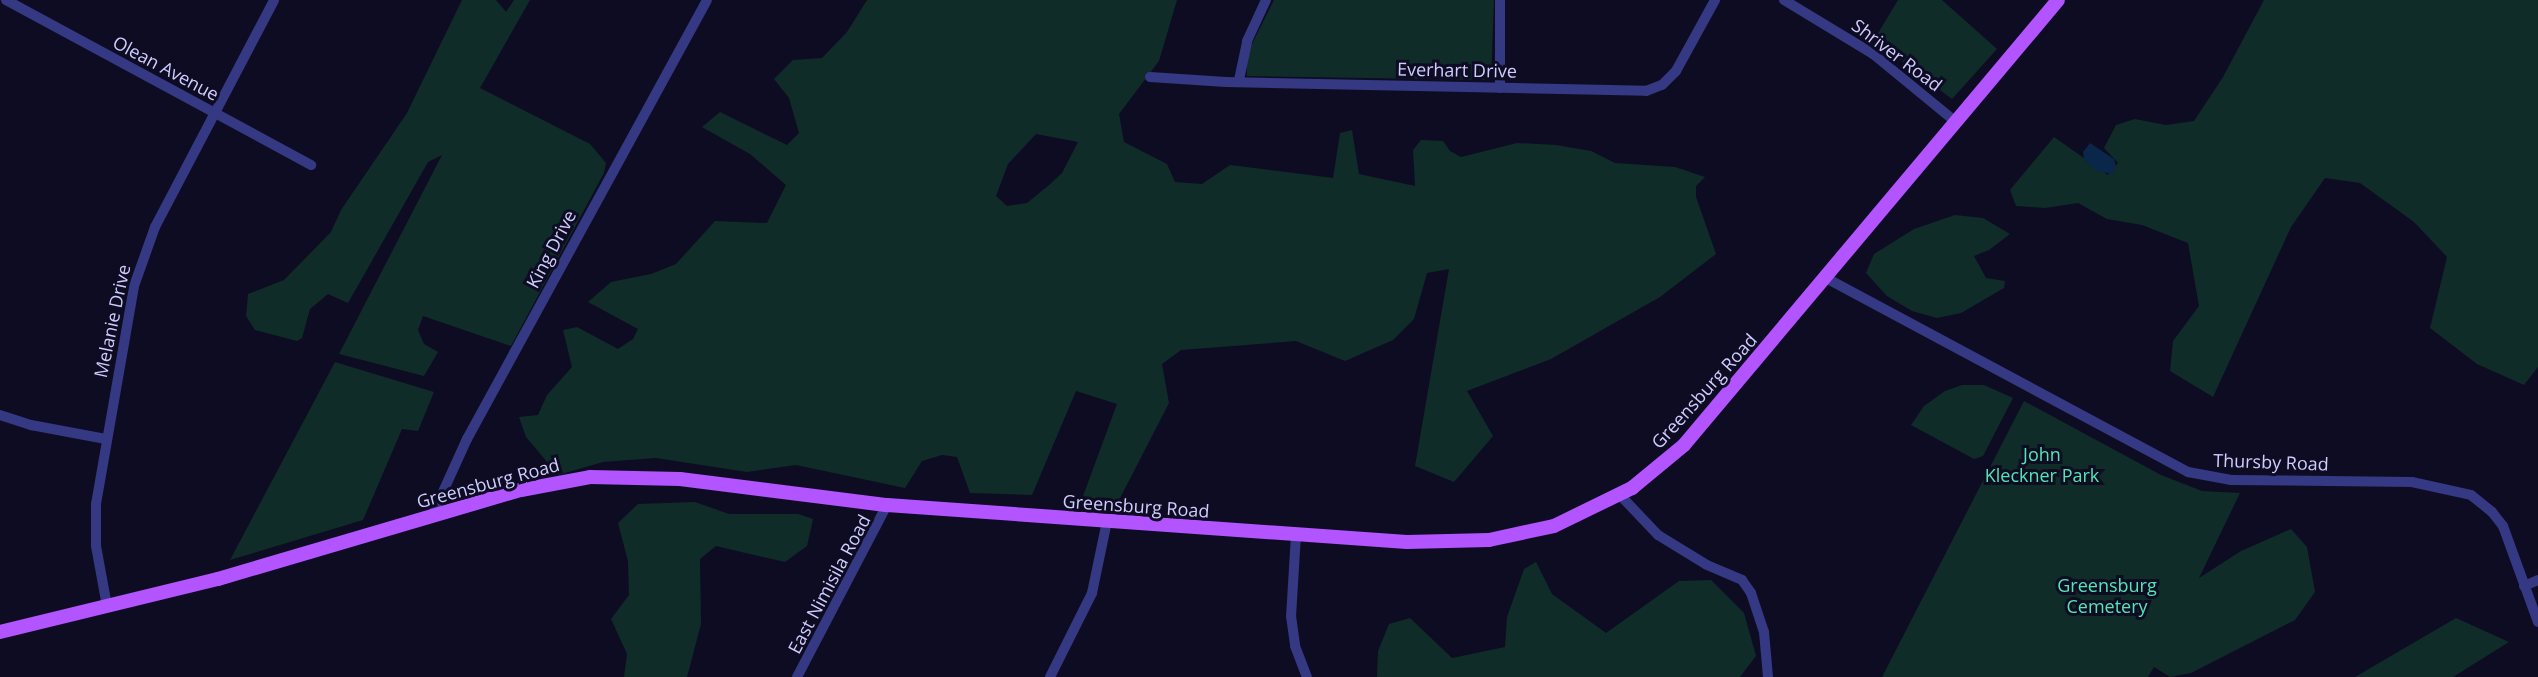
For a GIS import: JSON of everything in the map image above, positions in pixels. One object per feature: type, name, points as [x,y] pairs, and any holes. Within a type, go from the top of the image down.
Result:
[{"type":"main road","name":"Greensburg Road","points":[[0,632],[218,579],[545,484],[619,476],[680,479],[887,505],[1439,544],[1490,540],[1554,526],[1620,495],[1684,445],[2058,0]]},
{"type":"street","points":[[0,6],[4,0]]},
{"type":"street","name":"Olean Avenue","points":[[4,0],[311,165]]},
{"type":"street","name":"Melanie Drive","points":[[107,606],[96,524],[106,439],[125,323],[139,268],[155,227],[274,0]]},
{"type":"street","name":"King Drive","points":[[432,516],[471,431],[707,0]]},
{"type":"street","points":[[1239,80],[1246,41],[1266,0]]},
{"type":"street","points":[[1500,0],[1500,88]]},
{"type":"street","name":"Everhart Drive","points":[[1150,77],[1500,88],[1655,88],[1676,71],[1715,0]]},
{"type":"street","name":"Shriver Road","points":[[1784,0],[1873,54],[1956,122]]},
{"type":"street","name":"Thursby Road","points":[[1826,278],[2188,472],[2231,480],[2412,482],[2471,495],[2492,512],[2503,526],[2538,622]]},
{"type":"street","points":[[0,414],[31,425],[106,439]]},
{"type":"street","points":[[1620,495],[1658,535],[1707,565],[1742,580],[1751,593],[1764,632],[1768,677]]},
{"type":"street","name":"East Nimisila Road","points":[[797,677],[887,505]]},
{"type":"street","points":[[1050,677],[1092,593],[1107,521]]},
{"type":"street","points":[[1296,535],[1291,622],[1306,677]]},
{"type":"street","points":[[2524,586],[2538,580]]},
{"type":"green space","points":[[462,0],[496,0],[506,12],[514,0],[530,0],[480,88],[590,144],[606,163],[604,173],[511,346],[423,316],[418,330],[424,344],[438,352],[424,376],[339,354],[442,155],[428,162],[348,303],[328,294],[310,309],[302,338],[297,341],[255,330],[246,316],[248,294],[284,280],[331,232],[341,210],[407,113]]},
{"type":"green space","points":[[867,0],[1177,0],[1159,61],[1119,114],[1124,142],[1167,164],[1175,182],[1202,184],[1230,165],[1333,178],[1340,133],[1352,130],[1359,174],[1415,186],[1413,150],[1421,140],[1443,141],[1450,151],[1461,157],[1517,143],[1556,145],[1591,151],[1615,163],[1675,167],[1705,177],[1696,186],[1696,197],[1716,254],[1660,297],[1551,359],[1467,391],[1493,436],[1454,482],[1415,466],[1449,269],[1427,273],[1414,319],[1393,340],[1345,361],[1296,341],[1181,350],[1162,364],[1169,403],[1117,504],[1083,496],[1117,404],[1076,391],[1032,495],[970,493],[957,457],[942,455],[922,461],[905,488],[796,465],[747,472],[656,458],[603,462],[558,475],[526,437],[519,417],[538,415],[547,395],[572,367],[563,330],[577,327],[618,349],[633,339],[638,329],[588,302],[611,282],[651,274],[676,264],[715,221],[767,223],[786,185],[750,154],[702,127],[720,112],[787,145],[799,133],[789,98],[774,79],[793,60],[822,58],[847,32]],"holes":[[[1036,134],[1078,142],[1062,173],[1027,203],[1007,206],[996,196],[1008,164]]]},
{"type":"green space","points":[[1274,0],[1494,0],[1491,80],[1247,76],[1247,54]]},
{"type":"green space","points":[[1898,0],[1942,0],[1997,49],[1952,99],[1874,40]]},
{"type":"green space","points":[[2264,0],[2538,0],[2538,367],[2524,385],[2477,364],[2430,328],[2447,257],[2414,222],[2360,183],[2325,178],[2291,227],[2213,397],[2170,371],[2173,341],[2199,306],[2188,243],[2142,225],[2107,219],[2078,203],[2045,208],[2016,206],[2010,190],[2054,137],[2108,175],[2118,163],[2104,148],[2116,125],[2135,119],[2166,125],[2194,121],[2223,77]]},
{"type":"green space","points":[[1955,215],[1983,218],[2010,234],[1989,250],[1974,256],[1986,278],[2005,281],[2004,288],[1961,313],[1937,318],[1912,311],[1887,296],[1866,273],[1874,254],[1914,229]]},
{"type":"green space","points":[[335,362],[434,392],[418,431],[402,429],[363,520],[230,560]]},
{"type":"green space","points":[[1962,385],[1984,385],[2013,398],[1983,456],[1974,459],[1911,425],[1924,406],[1945,391]]},
{"type":"green space","name":"Greensburg Cemetery","points":[[2024,401],[2161,475],[2202,491],[2240,493],[2199,578],[2241,551],[2291,529],[2307,547],[2315,592],[2295,620],[2191,673],[2170,677],[2154,667],[2148,677],[1882,677]]},
{"type":"green space","points":[[695,502],[729,514],[798,514],[813,519],[807,546],[785,562],[716,546],[700,559],[701,624],[687,677],[624,677],[627,654],[611,619],[629,595],[628,561],[618,523],[638,504]]},
{"type":"green space","points":[[1536,562],[1552,594],[1606,633],[1679,581],[1711,580],[1744,613],[1756,656],[1740,677],[1377,677],[1378,651],[1389,624],[1410,618],[1452,658],[1505,647],[1507,617],[1524,569]]},
{"type":"green space","points":[[2456,618],[2509,642],[2453,677],[2355,677]]},
{"type":"water","points":[[2090,143],[2114,159],[2116,166],[2112,174],[2097,171],[2084,160],[2083,152]]},
{"type":"park label","name":"John Kleckner Park","points":[[2042,465]]}]
